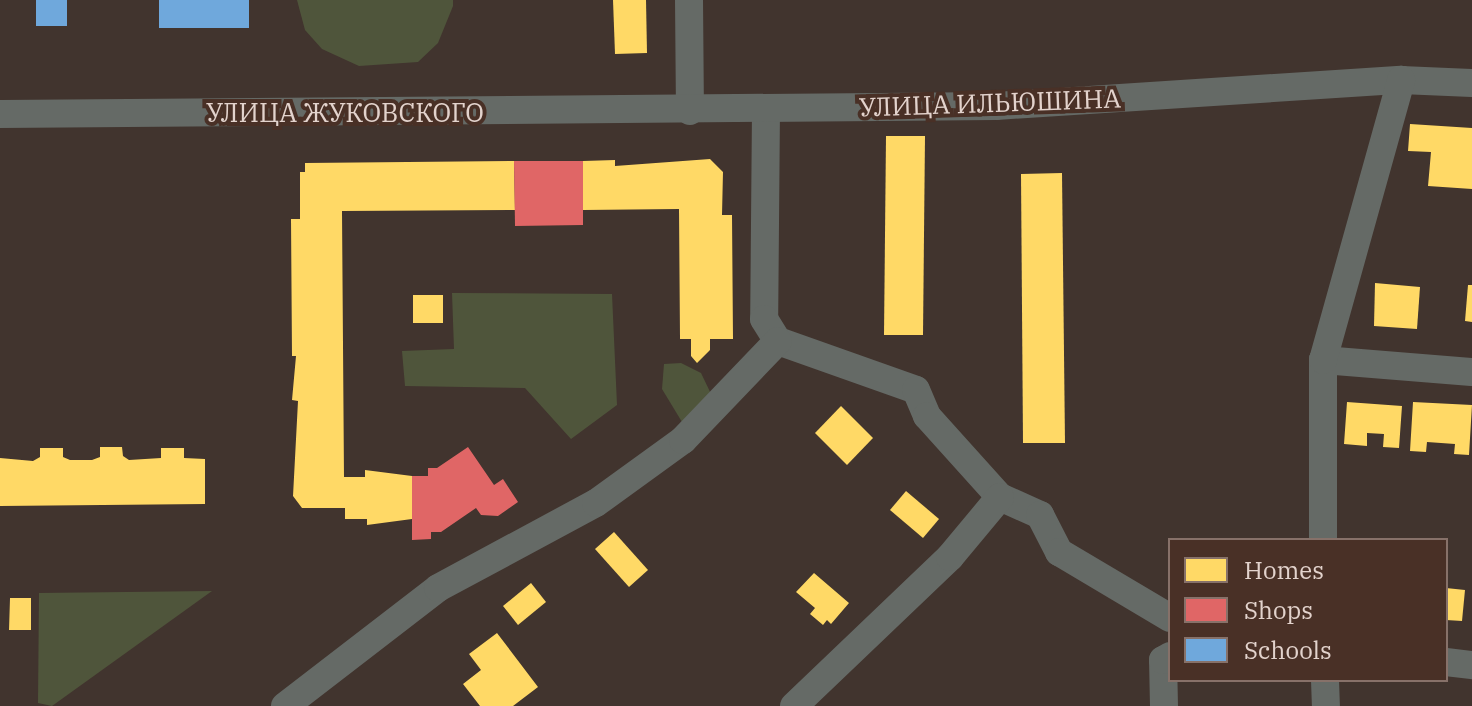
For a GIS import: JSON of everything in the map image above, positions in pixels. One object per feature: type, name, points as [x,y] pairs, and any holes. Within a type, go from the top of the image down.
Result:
[{"type":"street","points":[[689,0],[690,111]]},
{"type":"street","points":[[1323,538],[1323,360],[1401,80]]},
{"type":"street","name":"УЛИЦА ИЛЬЮШИНА","points":[[690,111],[996,106],[1401,80],[1472,83]]},
{"type":"street","points":[[766,109],[764,319],[778,341],[916,390],[927,416],[1000,497],[1040,515],[1059,552],[1168,617]]},
{"type":"street","name":"УЛИЦА ЖУКОВСКОГО","points":[[0,114],[690,111]]},
{"type":"street","points":[[285,706],[438,588],[596,503],[683,440],[778,341]]},
{"type":"street","points":[[1323,360],[1472,372]]},
{"type":"street","points":[[794,706],[950,557],[1000,497]]},
{"type":"street","points":[[1164,706],[1163,660],[1168,657]]},
{"type":"street","points":[[1448,662],[1472,665]]},
{"type":"street","points":[[1325,682],[1326,706]]},
{"type":"green space","points":[[297,0],[453,0],[453,6],[438,43],[418,62],[359,66],[322,49],[305,30]]},
{"type":"green space","points":[[452,293],[612,294],[617,405],[571,439],[525,388],[405,386],[402,351],[454,349]]},
{"type":"green space","points":[[681,363],[701,373],[713,398],[682,422],[662,389],[664,364]]},
{"type":"green space","points":[[212,591],[52,706],[38,703],[39,593]]},
{"type":"building: Homes","points":[[613,0],[646,0],[647,53],[615,54]]},
{"type":"building: Homes","points":[[1410,124],[1472,128],[1472,189],[1428,186],[1431,152],[1408,151]]},
{"type":"building: Homes","points":[[886,136],[925,136],[923,335],[884,335]]},
{"type":"building: Homes","points":[[710,159],[723,172],[722,215],[732,215],[733,339],[710,339],[710,350],[697,363],[691,356],[691,339],[680,339],[679,209],[583,210],[583,161],[615,160],[615,166]]},
{"type":"building: Homes","points":[[514,161],[515,210],[342,211],[344,477],[365,477],[365,470],[412,476],[412,519],[367,525],[367,519],[345,519],[345,508],[302,508],[293,496],[298,401],[292,400],[296,356],[292,356],[291,219],[300,219],[300,172],[305,172],[305,163]]},
{"type":"building: Homes","points":[[1062,173],[1065,443],[1023,443],[1021,174]]},
{"type":"building: Homes","points":[[1375,283],[1420,287],[1417,329],[1374,326]]},
{"type":"building: Homes","points":[[1468,285],[1472,285],[1472,322],[1465,321]]},
{"type":"building: Homes","points":[[413,295],[443,295],[443,323],[413,323]]},
{"type":"building: Homes","points":[[1347,402],[1402,406],[1399,448],[1383,447],[1384,434],[1367,433],[1367,446],[1344,444]]},
{"type":"building: Homes","points":[[1413,402],[1472,405],[1469,455],[1454,454],[1455,444],[1427,442],[1426,452],[1410,451]]},
{"type":"building: Homes","points":[[841,406],[873,438],[847,465],[815,433]]},
{"type":"building: Homes","points":[[100,447],[122,447],[123,456],[129,460],[161,458],[161,448],[184,448],[184,458],[205,459],[205,504],[0,506],[0,458],[33,461],[40,457],[40,448],[63,448],[63,457],[70,460],[92,460],[100,457]]},
{"type":"building: Homes","points":[[906,491],[939,519],[923,538],[890,510]]},
{"type":"building: Homes","points":[[614,532],[648,570],[629,587],[595,549]]},
{"type":"building: Homes","points":[[814,573],[849,603],[831,624],[827,620],[823,625],[810,614],[815,608],[796,592]]},
{"type":"building: Homes","points":[[531,583],[546,602],[518,625],[503,606]]},
{"type":"building: Homes","points":[[1448,588],[1465,590],[1462,621],[1448,620]]},
{"type":"building: Homes","points":[[10,598],[31,598],[31,630],[9,630]]},
{"type":"building: Homes","points":[[497,633],[538,687],[513,706],[480,706],[463,684],[481,670],[469,654]]},
{"type":"building: Shops","points":[[514,161],[583,161],[583,225],[515,226]]},
{"type":"building: Shops","points":[[468,447],[494,485],[503,479],[518,502],[498,516],[481,515],[476,508],[441,532],[431,532],[431,539],[412,540],[412,476],[428,476],[428,468],[437,468]]},
{"type":"building: Schools","points":[[36,0],[67,0],[67,26],[36,26]]},
{"type":"building: Schools","points":[[159,0],[249,0],[249,28],[159,28]]}]
